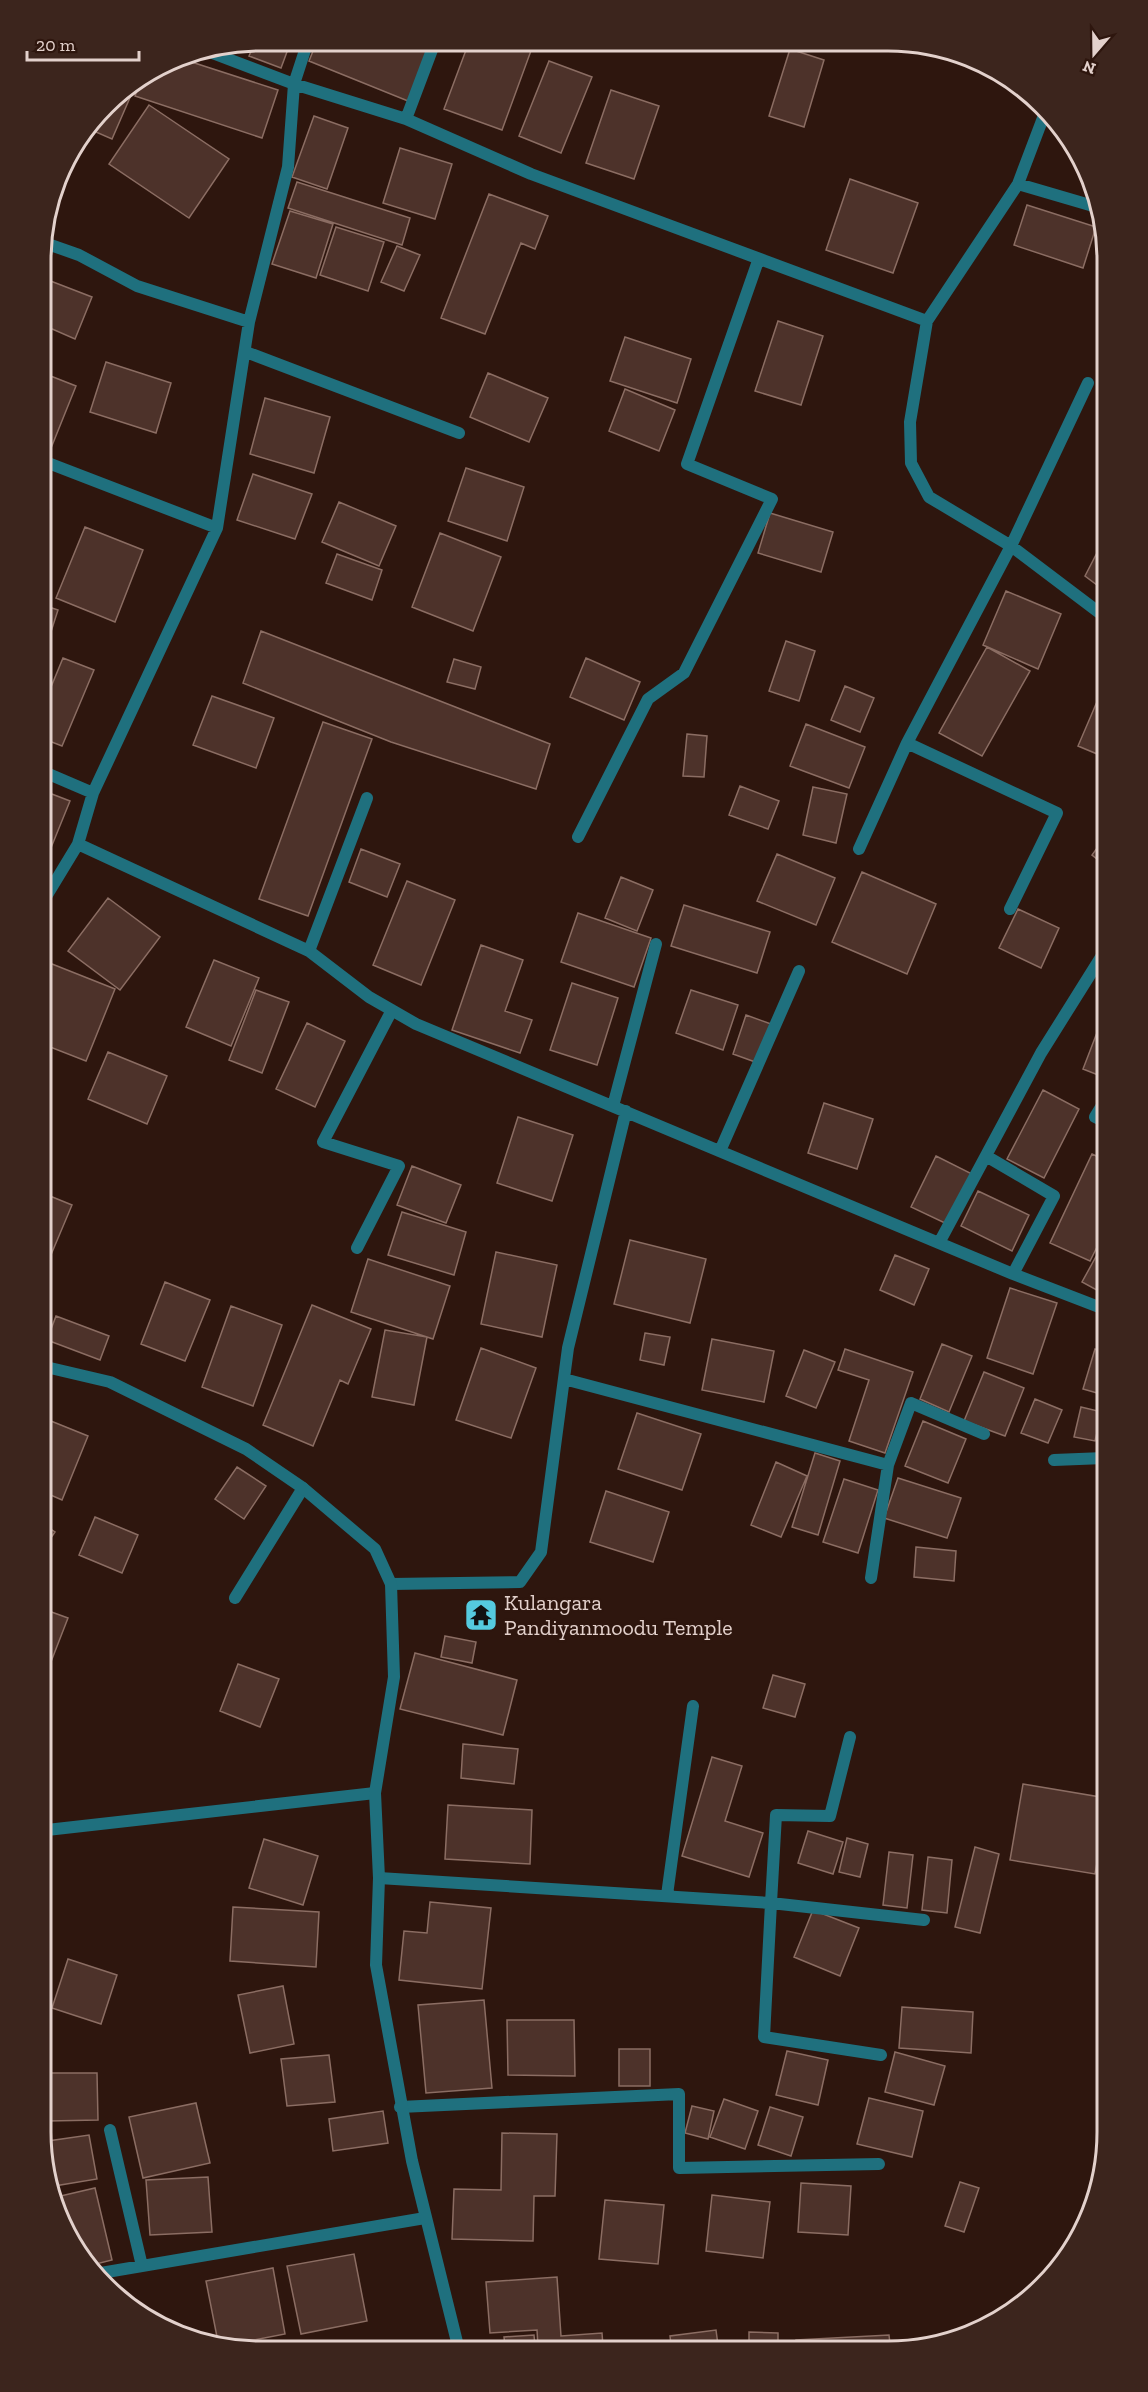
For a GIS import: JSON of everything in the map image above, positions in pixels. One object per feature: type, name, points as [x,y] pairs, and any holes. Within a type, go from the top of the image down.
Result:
[{"type":"street","points":[[51,888],[78,844],[93,793],[217,528],[249,322],[288,167],[294,84],[305,51]]},
{"type":"street","points":[[406,119],[432,51]]},
{"type":"street","points":[[218,55],[294,84],[406,119],[531,174],[758,261],[927,321]]},
{"type":"street","points":[[1042,119],[1018,184],[927,321],[910,422],[911,463],[929,497],[1011,546],[1097,611]]},
{"type":"street","points":[[1018,184],[1090,205]]},
{"type":"street","points":[[51,245],[79,255],[137,286],[249,322]]},
{"type":"street","points":[[578,837],[648,699],[684,673],[772,499],[687,464],[758,261]]},
{"type":"street","points":[[246,352],[459,433]]},
{"type":"street","points":[[860,849],[907,743],[1011,546],[1088,383]]},
{"type":"street","points":[[51,464],[217,528]]},
{"type":"street","points":[[907,743],[1057,813],[1010,909]]},
{"type":"street","points":[[51,775],[93,793]]},
{"type":"street","points":[[309,951],[367,798]]},
{"type":"street","points":[[78,844],[309,951],[369,997],[416,1024],[1013,1274],[1097,1306]]},
{"type":"street","points":[[613,1106],[656,944]]},
{"type":"street","points":[[939,1243],[1041,1053],[1097,964]]},
{"type":"street","points":[[720,1151],[799,971]]},
{"type":"street","points":[[357,1248],[399,1166],[322,1142],[392,1010]]},
{"type":"street","points":[[391,1584],[520,1582],[541,1552],[568,1348],[626,1112]]},
{"type":"street","points":[[986,1156],[1054,1196],[1013,1274]]},
{"type":"street","points":[[51,1368],[110,1382],[246,1449],[303,1488],[375,1549],[391,1584],[394,1677],[375,1793],[379,1878],[376,1965],[400,2107],[425,2218],[457,2341]]},
{"type":"street","points":[[564,1379],[888,1465]]},
{"type":"street","points":[[871,1578],[888,1465],[911,1403],[984,1434]]},
{"type":"street","points":[[1054,1460],[1097,1458]]},
{"type":"street","points":[[235,1598],[303,1488]]},
{"type":"street","points":[[667,1895],[693,1706]]},
{"type":"street","points":[[850,1737],[830,1816],[776,1815],[764,2037],[881,2055]]},
{"type":"street","points":[[51,1830],[375,1793]]},
{"type":"street","points":[[379,1878],[771,1903],[924,1920]]},
{"type":"street","points":[[400,2107],[679,2094],[679,2168],[879,2164]]},
{"type":"street","points":[[110,2130],[142,2266]]},
{"type":"street","points":[[105,2272],[425,2218]]},
{"type":"building","points":[[251,51],[287,51],[281,68],[249,56]]},
{"type":"building","points":[[313,51],[428,51],[408,101],[309,61]]},
{"type":"building","points":[[466,51],[531,51],[502,130],[444,109]]},
{"type":"building","points":[[789,51],[824,60],[804,127],[769,116]]},
{"type":"building","points":[[549,61],[592,77],[561,153],[519,136]]},
{"type":"building","points":[[193,62],[278,90],[262,138],[135,96],[137,91],[156,79]]},
{"type":"building","points":[[611,90],[659,106],[634,179],[586,163]]},
{"type":"building","points":[[131,96],[112,139],[95,132],[112,112]]},
{"type":"building","points":[[149,105],[229,159],[189,218],[109,164]]},
{"type":"building","points":[[314,116],[348,128],[327,189],[292,177]]},
{"type":"building","points":[[400,148],[452,164],[435,219],[383,203]]},
{"type":"building","points":[[850,179],[918,203],[893,273],[826,250]]},
{"type":"building","points":[[297,182],[410,218],[402,245],[288,208]]},
{"type":"building","points":[[489,194],[548,216],[535,249],[521,243],[485,334],[441,318]]},
{"type":"building","points":[[1027,205],[1094,226],[1095,231],[1083,268],[1014,245]]},
{"type":"building","points":[[290,211],[333,224],[316,278],[272,264]]},
{"type":"building","points":[[336,227],[384,242],[368,291],[320,275]]},
{"type":"building","points":[[397,246],[420,255],[404,291],[381,282]]},
{"type":"building","points":[[51,281],[92,297],[75,339],[51,328]]},
{"type":"building","points":[[778,321],[823,336],[801,405],[755,391]]},
{"type":"building","points":[[625,337],[691,359],[677,403],[610,381]]},
{"type":"building","points":[[106,362],[171,383],[156,433],[90,412]]},
{"type":"building","points":[[488,373],[548,398],[529,442],[470,417]]},
{"type":"building","points":[[51,376],[76,386],[51,448]]},
{"type":"building","points":[[625,389],[675,410],[659,451],[609,431]]},
{"type":"building","points":[[265,398],[330,417],[314,473],[250,454]]},
{"type":"building","points":[[466,468],[524,487],[507,541],[448,521]]},
{"type":"building","points":[[253,474],[312,494],[295,539],[237,520]]},
{"type":"building","points":[[339,502],[396,526],[379,566],[322,542]]},
{"type":"building","points":[[770,513],[833,532],[821,572],[758,553]]},
{"type":"building","points":[[85,527],[143,550],[115,622],[56,598]]},
{"type":"building","points":[[440,533],[501,557],[473,631],[412,607]]},
{"type":"building","points":[[1097,553],[1097,585],[1085,576]]},
{"type":"building","points":[[337,554],[382,570],[372,600],[326,583]]},
{"type":"building","points":[[1006,591],[1061,614],[1038,669],[983,645]]},
{"type":"building","points":[[51,608],[58,610],[51,632]]},
{"type":"building","points":[[261,631],[550,744],[536,789],[391,742],[243,683]]},
{"type":"building","points":[[786,641],[815,651],[799,701],[769,691]]},
{"type":"building","points":[[987,647],[1030,671],[982,756],[939,733]]},
{"type":"building","points":[[63,658],[94,670],[62,746],[51,742],[51,687]]},
{"type":"building","points":[[586,658],[640,682],[624,720],[570,697]]},
{"type":"building","points":[[454,659],[481,667],[475,689],[447,682]]},
{"type":"building","points":[[845,686],[874,698],[860,732],[831,720]]},
{"type":"building","points":[[212,696],[274,718],[256,768],[193,745]]},
{"type":"building","points":[[1097,702],[1097,754],[1078,746]]},
{"type":"building","points":[[323,722],[372,739],[308,916],[259,899]]},
{"type":"building","points":[[806,724],[865,747],[849,788],[790,766]]},
{"type":"building","points":[[687,734],[707,736],[704,777],[683,776]]},
{"type":"building","points":[[740,786],[779,801],[768,829],[729,815]]},
{"type":"building","points":[[813,787],[847,794],[836,843],[803,835]]},
{"type":"building","points":[[51,794],[70,801],[51,848]]},
{"type":"building","points":[[1097,848],[1097,859],[1092,855]]},
{"type":"building","points":[[361,849],[400,864],[387,897],[349,882]]},
{"type":"building","points":[[777,854],[835,878],[816,925],[757,901]]},
{"type":"building","points":[[862,872],[936,904],[907,974],[832,942]]},
{"type":"building","points":[[621,877],[653,890],[637,931],[605,918]]},
{"type":"building","points":[[407,881],[455,900],[421,985],[373,965]]},
{"type":"building","points":[[108,898],[160,937],[120,990],[68,951]]},
{"type":"building","points":[[684,905],[770,932],[757,973],[671,946]]},
{"type":"building","points":[[1018,909],[1059,928],[1041,968],[999,948]]},
{"type":"building","points":[[578,913],[651,938],[634,987],[561,962]]},
{"type":"building","points":[[481,945],[523,960],[505,1011],[532,1020],[520,1053],[452,1030]]},
{"type":"building","points":[[214,960],[259,978],[231,1046],[186,1027]]},
{"type":"building","points":[[51,964],[115,989],[86,1061],[51,1047]]},
{"type":"building","points":[[572,983],[618,998],[597,1065],[550,1050]]},
{"type":"building","points":[[256,990],[289,1002],[262,1073],[229,1060]]},
{"type":"building","points":[[691,990],[738,1005],[723,1050],[676,1033]]},
{"type":"building","points":[[746,1015],[771,1024],[758,1063],[733,1054]]},
{"type":"building","points":[[307,1023],[345,1041],[315,1107],[276,1089]]},
{"type":"building","points":[[1097,1033],[1097,1075],[1083,1069]]},
{"type":"building","points":[[108,1052],[167,1076],[147,1124],[88,1099]]},
{"type":"building","points":[[1043,1090],[1079,1109],[1044,1178],[1007,1159]]},
{"type":"building","points":[[824,1103],[873,1119],[857,1169],[808,1153]]},
{"type":"building","points":[[518,1117],[573,1135],[552,1201],[497,1183]]},
{"type":"building","points":[[1092,1154],[1097,1156],[1097,1247],[1090,1261],[1050,1243]]},
{"type":"building","points":[[936,1156],[972,1174],[947,1224],[911,1207]]},
{"type":"building","points":[[412,1166],[461,1185],[446,1223],[397,1205]]},
{"type":"building","points":[[978,1191],[1029,1215],[1012,1251],[961,1226]]},
{"type":"building","points":[[51,1196],[72,1205],[51,1255]]},
{"type":"building","points":[[402,1212],[466,1232],[454,1275],[388,1255]]},
{"type":"building","points":[[630,1240],[706,1259],[690,1323],[614,1304]]},
{"type":"building","points":[[496,1252],[557,1265],[542,1337],[481,1324]]},
{"type":"building","points":[[895,1255],[929,1269],[914,1305],[880,1290]]},
{"type":"building","points":[[1097,1255],[1097,1290],[1082,1282]]},
{"type":"building","points":[[368,1259],[450,1286],[433,1339],[351,1312]]},
{"type":"building","points":[[165,1282],[210,1300],[185,1361],[141,1344]]},
{"type":"building","points":[[1010,1288],[1057,1303],[1033,1374],[987,1358]]},
{"type":"building","points":[[312,1305],[371,1329],[348,1384],[340,1380],[313,1446],[263,1425]]},
{"type":"building","points":[[231,1306],[282,1325],[253,1406],[202,1387]]},
{"type":"building","points":[[56,1316],[109,1336],[100,1360],[51,1342],[51,1329]]},
{"type":"building","points":[[385,1330],[427,1337],[414,1405],[372,1397]]},
{"type":"building","points":[[645,1333],[670,1337],[664,1365],[640,1360]]},
{"type":"building","points":[[712,1339],[774,1351],[764,1402],[702,1390]]},
{"type":"building","points":[[942,1344],[972,1356],[949,1412],[920,1399]]},
{"type":"building","points":[[481,1348],[536,1368],[511,1438],[456,1420]]},
{"type":"building","points":[[845,1349],[913,1372],[885,1453],[849,1441],[869,1380],[838,1370]]},
{"type":"building","points":[[1095,1349],[1097,1350],[1097,1393],[1083,1389]]},
{"type":"building","points":[[804,1350],[835,1362],[816,1408],[786,1396]]},
{"type":"building","points":[[984,1372],[1024,1388],[1005,1436],[964,1421]]},
{"type":"building","points":[[1035,1399],[1062,1410],[1048,1443],[1021,1433]]},
{"type":"building","points":[[1081,1407],[1097,1411],[1095,1441],[1074,1437]]},
{"type":"building","points":[[637,1413],[701,1434],[682,1490],[618,1469]]},
{"type":"building","points":[[51,1421],[88,1436],[62,1500],[51,1495]]},
{"type":"building","points":[[923,1421],[966,1439],[948,1483],[905,1466]]},
{"type":"building","points":[[815,1453],[840,1461],[818,1535],[792,1527]]},
{"type":"building","points":[[776,1462],[807,1476],[781,1537],[751,1525]]},
{"type":"building","points":[[237,1467],[266,1486],[244,1519],[215,1499]]},
{"type":"building","points":[[898,1478],[961,1498],[947,1538],[884,1518]]},
{"type":"building","points":[[844,1479],[878,1490],[858,1553],[823,1542]]},
{"type":"building","points":[[606,1491],[669,1512],[653,1562],[590,1542]]},
{"type":"building","points":[[95,1517],[138,1535],[122,1573],[79,1555]]},
{"type":"building","points":[[916,1547],[956,1551],[954,1581],[914,1577]]},
{"type":"building","points":[[51,1612],[68,1618],[51,1662]]},
{"type":"building","points":[[445,1636],[476,1642],[472,1663],[441,1657]]},
{"type":"building","points":[[415,1653],[517,1680],[503,1735],[400,1709]]},
{"type":"building","points":[[238,1664],[279,1679],[260,1727],[220,1711]]},
{"type":"building","points":[[773,1675],[805,1684],[795,1717],[763,1708]]},
{"type":"building","points":[[463,1744],[518,1749],[514,1784],[461,1778]]},
{"type":"building","points":[[712,1757],[742,1766],[725,1821],[763,1833],[749,1877],[682,1856]]},
{"type":"building","points":[[1023,1784],[1097,1796],[1095,1874],[1010,1860]]},
{"type":"building","points":[[448,1805],[532,1810],[530,1864],[445,1859]]},
{"type":"building","points":[[808,1831],[843,1842],[833,1874],[798,1863]]},
{"type":"building","points":[[847,1838],[868,1844],[860,1877],[839,1872]]},
{"type":"building","points":[[264,1839],[318,1856],[303,1905],[249,1888]]},
{"type":"building","points":[[975,1847],[999,1854],[980,1933],[955,1927]]},
{"type":"building","points":[[889,1852],[913,1855],[907,1908],[883,1905]]},
{"type":"building","points":[[928,1857],[952,1860],[947,1913],[922,1910]]},
{"type":"building","points":[[430,1902],[491,1908],[482,1989],[399,1980],[404,1931],[427,1933]]},
{"type":"building","points":[[233,1907],[319,1912],[316,1967],[230,1961]]},
{"type":"building","points":[[813,1910],[859,1928],[840,1976],[794,1957]]},
{"type":"building","points":[[68,1959],[117,1975],[101,2024],[52,2008]]},
{"type":"building","points":[[283,1986],[294,2044],[250,2053],[238,1995]]},
{"type":"building","points":[[484,2000],[492,2088],[426,2093],[418,2005]]},
{"type":"building","points":[[902,2007],[973,2012],[971,2053],[899,2048]]},
{"type":"building","points":[[507,2020],[574,2020],[575,2076],[508,2075]]},
{"type":"building","points":[[619,2049],[650,2049],[650,2086],[619,2086]]},
{"type":"building","points":[[787,2051],[828,2060],[818,2105],[776,2095]]},
{"type":"building","points":[[895,2052],[945,2066],[934,2105],[885,2092]]},
{"type":"building","points":[[329,2055],[335,2102],[287,2106],[281,2059]]},
{"type":"building","points":[[51,2073],[97,2073],[98,2120],[51,2121]]},
{"type":"building","points":[[869,2098],[923,2111],[912,2157],[857,2144]]},
{"type":"building","points":[[724,2099],[758,2111],[745,2149],[710,2137]]},
{"type":"building","points":[[196,2103],[210,2163],[143,2178],[129,2117]]},
{"type":"building","points":[[692,2106],[714,2111],[708,2139],[685,2133]]},
{"type":"building","points":[[770,2107],[803,2117],[791,2156],[758,2145]]},
{"type":"building","points":[[383,2111],[388,2143],[333,2151],[329,2119]]},
{"type":"building","points":[[502,2133],[557,2134],[555,2196],[534,2196],[533,2241],[452,2239],[454,2189],[501,2190]]},
{"type":"building","points":[[89,2135],[97,2179],[58,2185],[52,2140]]},
{"type":"building","points":[[208,2177],[212,2232],[150,2235],[146,2180]]},
{"type":"building","points":[[960,2182],[979,2188],[964,2232],[945,2226]]},
{"type":"building","points":[[801,2183],[851,2186],[848,2235],[798,2232]]},
{"type":"building","points":[[95,2188],[112,2260],[98,2264],[94,2259],[79,2236],[61,2196]]},
{"type":"building","points":[[712,2195],[770,2202],[763,2258],[706,2251]]},
{"type":"building","points":[[605,2200],[664,2205],[658,2264],[599,2259]]},
{"type":"building","points":[[354,2254],[367,2321],[301,2334],[287,2266]]},
{"type":"building","points":[[273,2268],[285,2334],[249,2341],[217,2336],[206,2281]]},
{"type":"building","points":[[557,2277],[561,2336],[602,2333],[603,2341],[538,2341],[537,2330],[490,2333],[486,2282]]},
{"type":"building","points":[[716,2330],[717,2341],[671,2341],[670,2336]]},
{"type":"building","points":[[749,2332],[778,2333],[778,2341],[749,2341]]},
{"type":"building","points":[[534,2335],[535,2341],[504,2341],[504,2337]]},
{"type":"building","points":[[889,2335],[890,2341],[796,2341]]},
{"type":"place","name":"Kulangara Pandiyanmoodu Temple","points":[[481,1615]]}]
